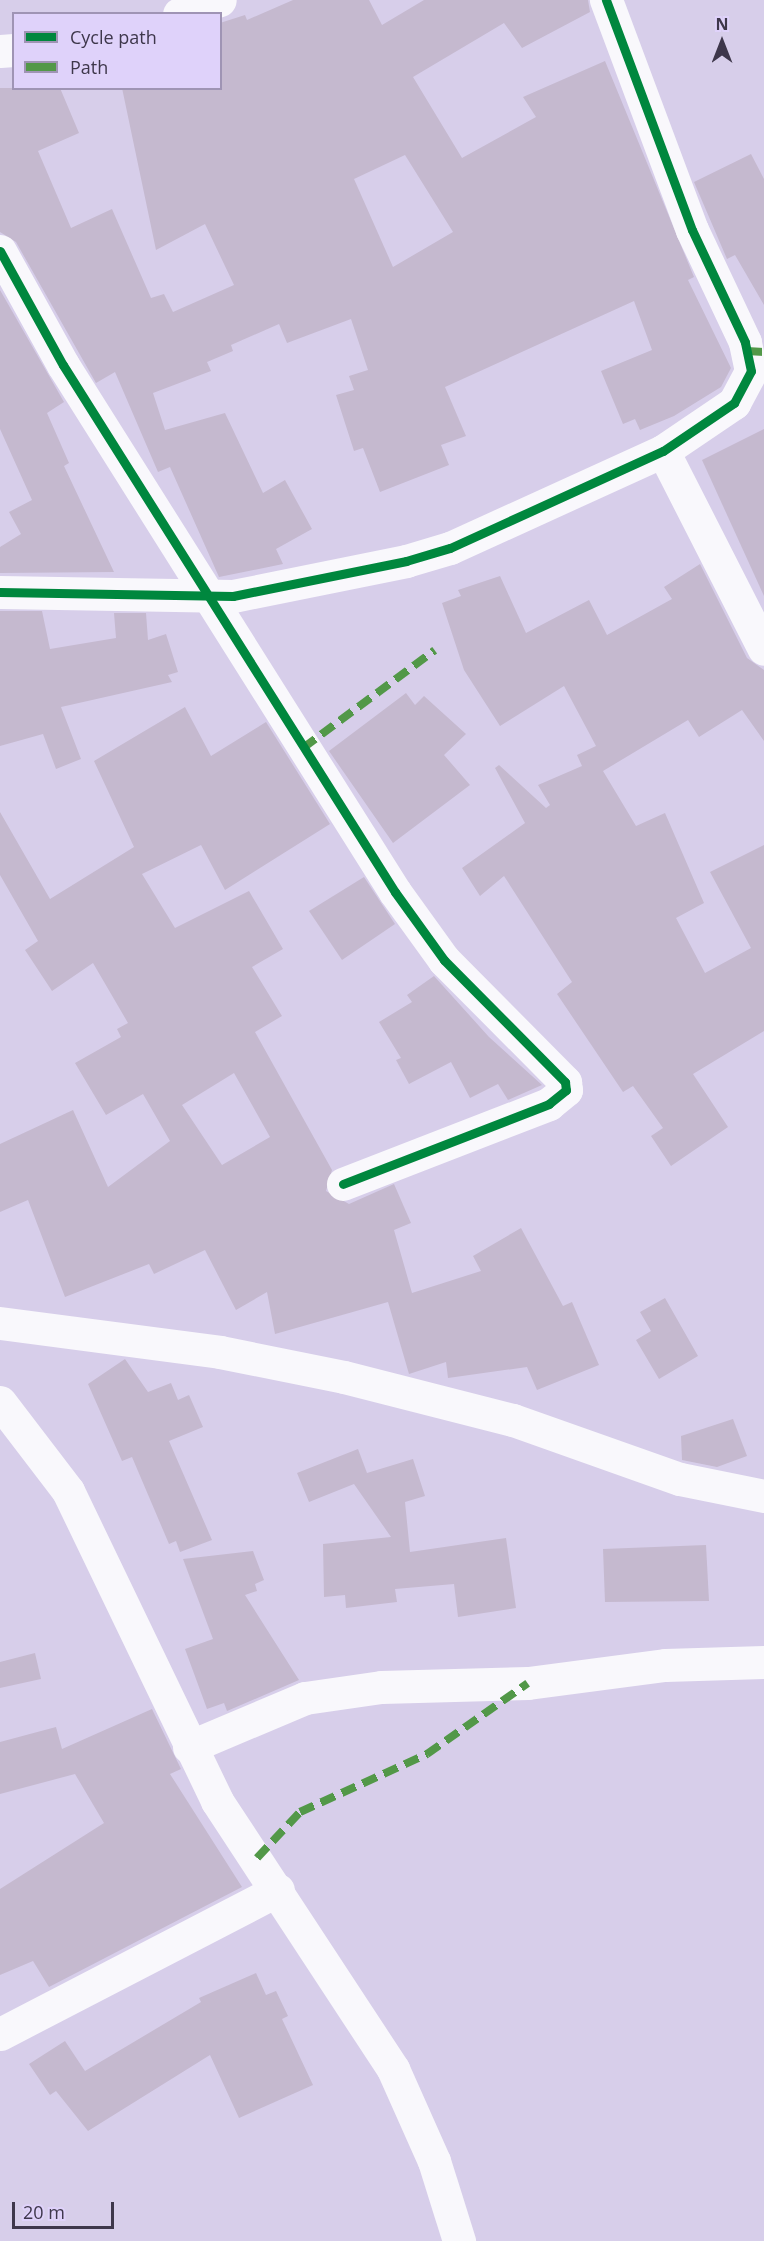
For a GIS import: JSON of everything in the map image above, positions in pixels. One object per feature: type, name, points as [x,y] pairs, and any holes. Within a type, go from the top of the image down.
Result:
[{"type":"street","points":[[185,12],[220,0]]},
{"type":"street","points":[[0,592],[207,597],[311,582],[450,548],[663,452],[734,403],[751,371],[745,342],[692,230],[606,0]]},
{"type":"street","points":[[0,251],[63,365],[207,597],[423,932],[565,1082],[566,1090],[549,1104],[343,1184]]},
{"type":"street","points":[[663,452],[764,648]]},
{"type":"street","points":[[0,1323],[209,1350],[333,1374],[513,1420],[680,1479],[764,1496]]},
{"type":"street","points":[[0,1402],[68,1491],[189,1747],[393,2069],[434,2161],[459,2241]]},
{"type":"street","points":[[189,1747],[264,1711],[317,1696],[381,1687],[528,1683],[688,1664],[764,1662]]},
{"type":"street","points":[[0,2034],[278,1890]]},
{"type":"building","points":[[293,0],[369,0],[382,25],[424,0],[588,0],[590,12],[522,48],[504,23],[413,77],[462,158],[536,117],[523,97],[605,61],[694,277],[688,280],[731,368],[721,387],[674,416],[640,430],[635,419],[623,424],[601,371],[652,350],[634,301],[445,387],[466,436],[441,445],[449,465],[380,492],[363,448],[354,451],[336,395],[354,390],[349,376],[368,370],[351,319],[287,343],[279,324],[231,345],[233,351],[207,362],[211,371],[153,393],[165,430],[225,413],[263,493],[285,480],[312,529],[276,549],[283,564],[219,577],[170,467],[158,472],[115,372],[96,383],[16,242],[0,232],[0,88],[61,90],[79,133],[38,151],[71,228],[112,209],[151,298],[164,294],[173,312],[234,285],[205,224],[156,250],[122,90],[222,90],[222,22],[245,15],[247,20]],"holes":[[[405,155],[453,232],[393,267],[354,179]]]},
{"type":"building","points":[[751,154],[764,179],[764,305],[735,255],[727,259],[694,182]]},
{"type":"building","points":[[0,290],[64,402],[47,413],[69,463],[64,466],[114,572],[0,573],[0,547],[21,534],[9,512],[32,500],[0,429]]},
{"type":"building","points":[[764,429],[764,596],[702,460]]},
{"type":"building","points":[[700,564],[747,658],[764,670],[764,741],[742,710],[699,737],[688,720],[603,771],[636,826],[665,813],[704,903],[676,918],[705,973],[751,948],[710,872],[764,845],[764,1031],[693,1074],[728,1127],[671,1166],[651,1136],[663,1128],[633,1086],[623,1092],[557,994],[572,982],[504,876],[480,896],[462,868],[525,823],[495,768],[499,765],[546,808],[550,805],[538,785],[582,766],[577,755],[596,746],[564,686],[500,726],[464,670],[442,603],[461,596],[458,590],[500,576],[526,633],[589,600],[607,635],[672,599],[664,587]]},
{"type":"building","points":[[0,611],[42,611],[50,649],[116,638],[114,613],[146,613],[148,640],[166,634],[178,672],[168,675],[172,682],[61,707],[81,759],[56,769],[43,734],[0,746]]},
{"type":"building","points":[[406,693],[415,705],[424,696],[466,734],[444,755],[470,785],[393,843],[329,751]]},
{"type":"building","points":[[185,707],[211,756],[266,722],[330,824],[225,890],[201,845],[142,874],[175,928],[249,891],[283,949],[252,967],[282,1016],[255,1032],[332,1170],[326,1191],[349,1204],[394,1184],[411,1223],[394,1230],[412,1293],[481,1271],[473,1256],[521,1228],[563,1306],[572,1302],[599,1365],[537,1390],[527,1367],[448,1378],[446,1362],[409,1374],[388,1302],[275,1334],[267,1292],[236,1310],[205,1250],[154,1274],[149,1264],[65,1297],[28,1200],[0,1212],[0,1144],[73,1110],[108,1187],[170,1141],[143,1094],[106,1115],[75,1063],[121,1037],[117,1029],[128,1023],[93,963],[52,991],[25,950],[38,941],[0,875],[0,812],[50,899],[134,847],[94,761]],"holes":[[[234,1073],[270,1137],[222,1165],[182,1105]]]},
{"type":"building","points":[[364,877],[395,924],[342,960],[309,911]]},
{"type":"building","points":[[434,976],[489,1037],[542,1085],[508,1100],[498,1084],[470,1098],[451,1062],[409,1084],[396,1060],[401,1058],[379,1022],[412,1002],[407,995]]},
{"type":"building","points":[[665,1298],[698,1356],[659,1379],[636,1340],[651,1331],[640,1312]]},
{"type":"building","points":[[125,1359],[148,1392],[171,1383],[178,1400],[189,1395],[203,1427],[169,1441],[212,1540],[180,1552],[176,1541],[169,1544],[132,1457],[122,1461],[88,1384]]},
{"type":"building","points":[[733,1419],[747,1456],[717,1467],[682,1460],[681,1436]]},
{"type":"building","points":[[358,1449],[367,1473],[413,1459],[425,1496],[405,1502],[410,1552],[506,1538],[516,1608],[458,1617],[454,1584],[395,1589],[397,1602],[346,1608],[345,1595],[324,1597],[323,1544],[391,1537],[354,1484],[309,1502],[297,1473]]},
{"type":"building","points":[[706,1545],[709,1601],[605,1602],[603,1549]]},
{"type":"building","points":[[253,1551],[264,1580],[255,1584],[257,1591],[245,1595],[299,1680],[227,1711],[224,1703],[207,1709],[185,1649],[213,1639],[183,1559]]},
{"type":"building","points":[[35,1653],[41,1679],[0,1688],[0,1662]]},
{"type":"building","points":[[152,1709],[181,1769],[170,1774],[242,1887],[49,1987],[33,1961],[0,1975],[0,1889],[104,1823],[75,1774],[0,1794],[0,1742],[56,1727],[62,1749]]},
{"type":"building","points":[[256,1973],[266,1995],[276,1991],[288,2016],[282,2019],[313,2085],[239,2118],[210,2055],[88,2131],[56,2091],[50,2095],[29,2064],[65,2041],[85,2071],[201,2002],[199,1998]]},
{"type":"marked path","points":[[747,351],[764,352]]},
{"type":"marked path","points":[[303,748],[435,650]]},
{"type":"marked path","points":[[257,1858],[300,1812],[427,1754],[528,1683]]},
{"type":"cycle path","points":[[0,592],[233,596],[406,561],[450,548],[663,451],[734,403],[751,371],[745,342],[692,230],[606,0]]},
{"type":"cycle path","points":[[0,251],[63,365],[395,892],[444,960],[565,1082],[566,1090],[549,1104],[343,1184]]}]
